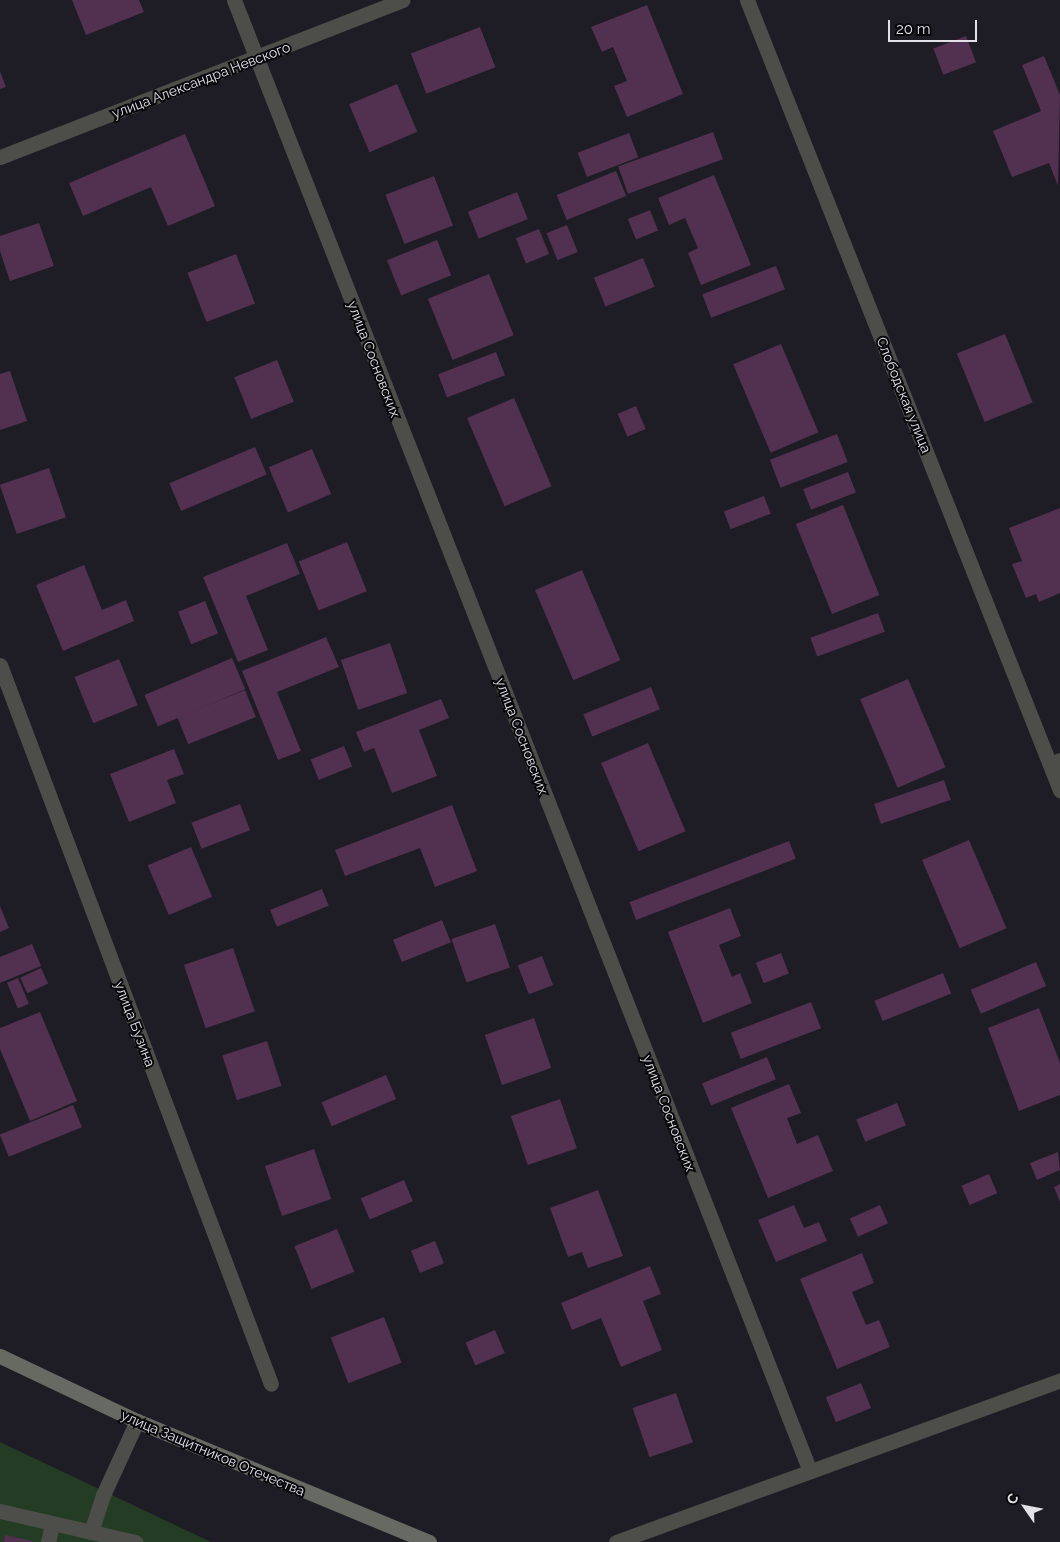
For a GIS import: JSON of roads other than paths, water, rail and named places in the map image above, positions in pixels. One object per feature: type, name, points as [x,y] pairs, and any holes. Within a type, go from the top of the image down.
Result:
[{"type":"main road","name":"улица Защитников Отечества","points":[[0,1356],[137,1421],[429,1542]]},
{"type":"street","name":"улица Сосновских","points":[[234,0],[810,1471]]},
{"type":"street","name":"улица Александра Невского","points":[[0,157],[257,59],[402,0]]},
{"type":"street","name":"Слободская улица","points":[[747,0],[1055,762],[1060,790]]},
{"type":"street","name":"улица Бузина","points":[[0,665],[271,1384]]},
{"type":"street","points":[[616,1542],[1060,1380]]},
{"type":"street","points":[[91,1532],[103,1495],[137,1421]]},
{"type":"street","points":[[0,1511],[135,1542]]},
{"type":"street","points":[[48,1542],[52,1524]]}]
